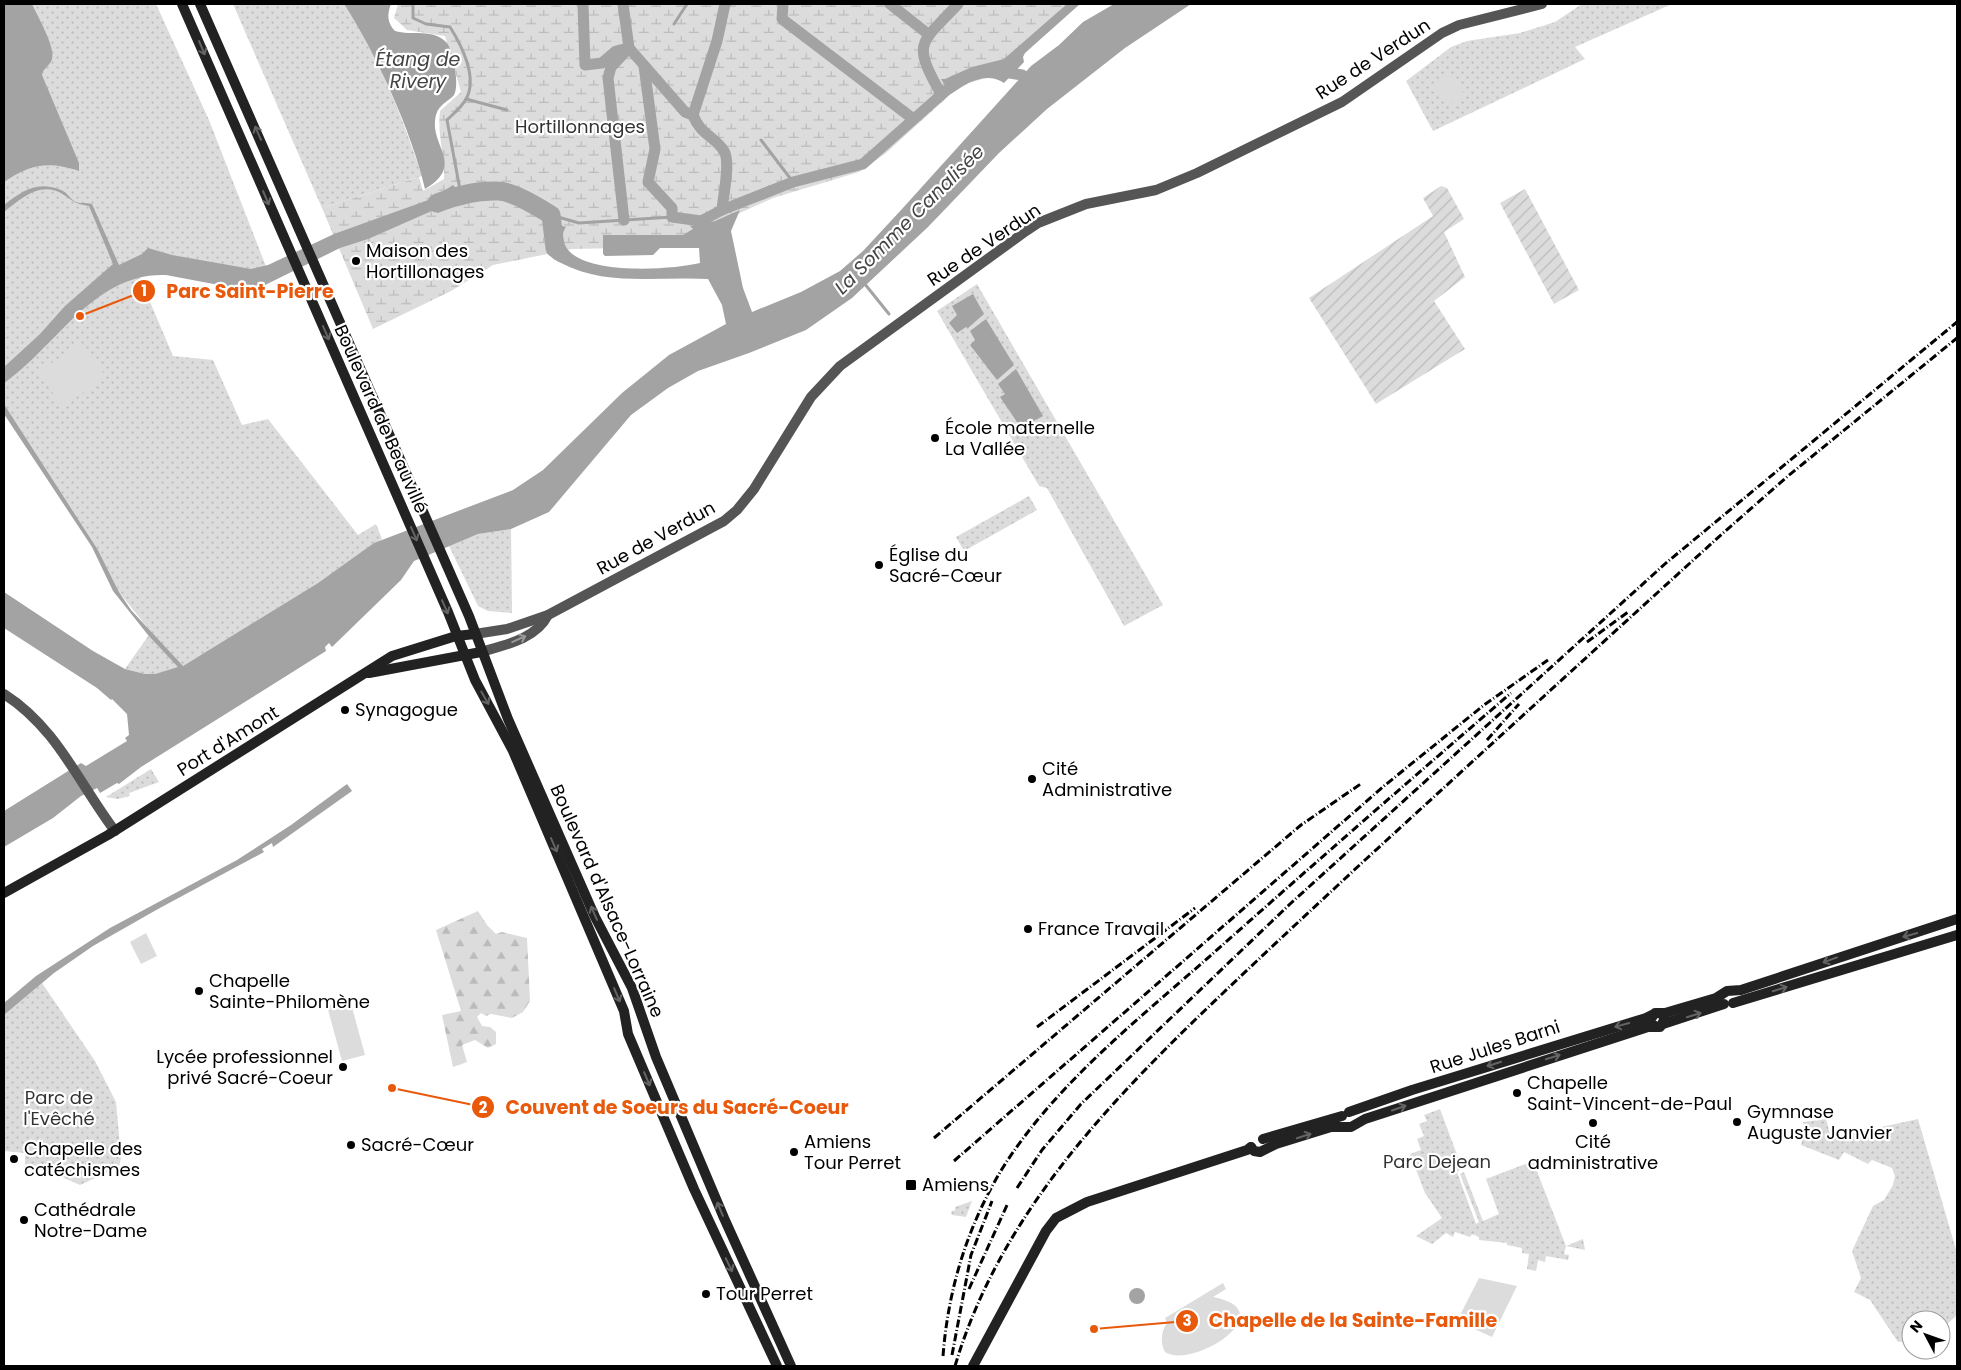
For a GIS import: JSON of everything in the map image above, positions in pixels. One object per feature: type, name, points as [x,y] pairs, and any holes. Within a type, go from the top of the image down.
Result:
[{"type":"main road","name":"Boulevard de Beauvillé","points":[[182,4],[426,562],[464,654]]},
{"type":"main road","name":"Boulevard de Beauvillé","points":[[200,4],[418,498],[481,652]]},
{"type":"main road","name":"Port d'Amont","points":[[4,893],[112,833],[392,656],[456,636],[475,634]]},
{"type":"main road","name":"Port d'Amont","points":[[365,674],[481,652]]},
{"type":"main road","name":"Boulevard d'Alsace-Lorraine","points":[[481,652],[508,719],[596,917],[632,988],[674,1100],[791,1366]]},
{"type":"main road","name":"Boulevard d'Alsace-Lorraine","points":[[464,654],[529,788],[624,1010],[628,1034],[694,1189],[777,1366]]},
{"type":"main road","points":[[1726,1001],[1735,998],[1732,992],[1957,920]]},
{"type":"main road","name":"Rue Jules Barni","points":[[1264,1150],[1331,1127],[1349,1126],[1499,1074],[1659,1025],[1726,1001],[1957,934]]},
{"type":"main road","name":"Rue Jules Barni","points":[[1263,1139],[1346,1114],[1412,1090],[1656,1014],[1726,1001]]},
{"type":"main road","points":[[1656,1014],[1650,1022],[1659,1025]]},
{"type":"main road","points":[[1346,1114],[1355,1118],[1349,1126]]},
{"type":"main road","points":[[973,1366],[1055,1219],[1087,1202],[1247,1150],[1251,1147],[1254,1139],[1263,1139],[1266,1144],[1264,1150],[1256,1152],[1251,1147]]},
{"type":"street","name":"Rue de Verdun","points":[[475,634],[507,630],[548,615],[724,521],[737,510],[754,490],[811,397],[840,366],[1038,223],[1086,204],[1138,194],[1172,184],[1342,102],[1442,33],[1459,25],[1542,4]]},
{"type":"street","name":"Rue de Verdun","points":[[481,652],[506,644],[536,630],[543,626],[548,615]]},
{"type":"street","points":[[4,694],[38,720],[59,746],[112,833]]},
{"type":"green space","points":[[4,4],[156,4],[209,120],[267,269],[246,275],[134,264],[173,356],[213,360],[242,425],[268,419],[358,535],[376,524],[382,539],[318,583],[183,666],[155,674],[145,674],[125,669],[151,632],[119,592],[98,550],[4,404]]},
{"type":"green space","points":[[233,4],[344,4],[357,24],[389,87],[422,176],[322,208]]},
{"type":"green space","name":"Hortillonnages","points":[[398,4],[1077,4],[990,77],[968,83],[951,94],[886,153],[859,172],[773,198],[731,217],[721,246],[572,249],[493,265],[451,291],[373,329],[322,208],[419,177],[423,191],[444,179],[439,120],[440,111],[461,92],[445,36],[407,30],[394,18]]},
{"type":"green space","points":[[1582,4],[1672,4],[1575,47],[1585,59],[1433,131],[1406,81],[1451,47],[1467,41],[1520,33],[1555,22]]},
{"type":"green space","points":[[1449,74],[1465,95],[1449,106],[1433,86]]},
{"type":"green space","points":[[1441,186],[1447,188],[1464,219],[1444,232],[1465,277],[1434,301],[1465,349],[1376,404],[1309,298],[1433,216],[1423,198]]},
{"type":"green space","points":[[1525,189],[1579,290],[1554,304],[1500,203]]},
{"type":"green space","points":[[977,284],[1163,605],[1124,626],[1047,488],[1039,486],[937,311]]},
{"type":"green space","points":[[81,343],[106,377],[62,407],[39,372]]},
{"type":"green space","points":[[1029,496],[1037,510],[964,551],[956,537]]},
{"type":"green space","points":[[511,529],[512,613],[488,611],[478,606],[449,546],[478,534]]},
{"type":"green space","points":[[151,769],[159,782],[129,793],[130,796],[118,799],[106,797]]},
{"type":"green space","points":[[478,911],[487,925],[496,934],[502,932],[527,938],[530,1001],[523,1012],[512,1018],[491,1014],[486,1016],[481,1013],[477,1017],[482,1026],[490,1027],[496,1032],[496,1044],[488,1048],[475,1040],[462,1045],[467,1062],[453,1067],[442,1015],[461,1011],[436,930]]},
{"type":"green space","points":[[146,933],[157,956],[141,964],[130,942]]},
{"type":"green space","name":"Parc de l'Evêché","points":[[42,983],[95,1061],[116,1102],[121,1158],[119,1167],[80,1185],[55,1174],[25,1166],[25,1153],[4,1151],[4,1015]]},
{"type":"green space","points":[[350,1000],[365,1055],[342,1061],[327,1006]]},
{"type":"green space","name":"Parc Dejean","points":[[1440,1109],[1462,1168],[1457,1172],[1476,1224],[1479,1222],[1460,1174],[1464,1172],[1483,1221],[1499,1214],[1486,1179],[1533,1161],[1566,1246],[1564,1254],[1569,1255],[1568,1260],[1546,1256],[1545,1262],[1538,1260],[1536,1271],[1527,1269],[1529,1254],[1522,1253],[1522,1248],[1507,1245],[1507,1243],[1479,1240],[1479,1237],[1472,1234],[1470,1237],[1455,1232],[1453,1237],[1446,1233],[1432,1244],[1416,1236],[1442,1218],[1425,1193],[1410,1154],[1421,1150],[1417,1139],[1424,1136],[1419,1124],[1427,1121],[1424,1115]]},
{"type":"green space","points":[[1826,1119],[1831,1138],[1918,1119],[1957,1253],[1957,1315],[1951,1321],[1951,1310],[1901,1310],[1901,1342],[1898,1342],[1870,1300],[1854,1292],[1861,1278],[1852,1251],[1873,1206],[1884,1200],[1893,1185],[1895,1176],[1892,1168],[1872,1160],[1868,1164],[1844,1152],[1839,1160],[1801,1145],[1805,1130],[1803,1122]]},
{"type":"green space","points":[[972,1201],[966,1217],[952,1215],[951,1212],[955,1210],[955,1207]]},
{"type":"green space","points":[[1583,1239],[1585,1250],[1566,1246]]},
{"type":"green space","points":[[1479,1278],[1517,1286],[1492,1337],[1457,1321]]},
{"type":"green space","points":[[1223,1283],[1226,1289],[1213,1297],[1233,1304],[1240,1314],[1237,1325],[1226,1336],[1211,1346],[1194,1353],[1178,1355],[1165,1352],[1162,1337],[1167,1323],[1165,1318]]},
{"type":"water","points":[[4,4],[32,4],[45,31],[51,47],[52,59],[42,75],[79,163],[79,171],[58,166],[40,166],[23,171],[4,182]]},
{"type":"water","name":"Étang de Rivery","points":[[344,4],[391,4],[388,18],[390,25],[395,31],[436,36],[442,38],[449,47],[455,69],[456,91],[437,111],[435,126],[445,163],[443,171],[437,180],[425,189],[411,143],[392,94]]},
{"type":"water","points":[[1067,4],[1080,4],[1025,53],[1023,57],[1024,62],[1004,83],[991,78],[984,78],[963,86],[951,94],[941,79],[972,67],[1004,59]]},
{"type":"water","name":"La Somme Canalisée","points":[[1114,4],[1191,4],[1125,48],[1047,109],[999,153],[928,227],[852,298],[806,330],[698,371],[668,388],[631,415],[549,512],[511,529],[478,534],[414,561],[401,580],[332,647],[329,643],[325,647],[326,651],[141,767],[119,784],[117,783],[100,793],[97,788],[81,796],[53,818],[4,847],[4,811],[81,763],[86,766],[127,741],[125,738],[129,735],[127,714],[112,699],[4,628],[4,592],[93,651],[125,669],[145,674],[155,674],[178,667],[148,635],[113,591],[92,547],[4,414],[4,404],[98,550],[119,592],[131,610],[183,666],[318,583],[374,543],[513,490],[543,470],[622,393],[669,355],[726,324],[722,305],[708,279],[614,278],[578,270],[556,261],[549,254],[544,221],[566,227],[563,235],[565,245],[574,255],[588,262],[627,268],[669,268],[700,263],[699,248],[660,248],[653,255],[605,256],[603,254],[603,235],[683,235],[693,229],[690,226],[715,221],[740,210],[731,231],[743,288],[752,312],[801,292],[840,271],[863,251],[1031,66],[1059,45],[1083,22]]},
{"type":"water","points":[[453,185],[467,200],[438,213],[434,210],[368,239],[340,248],[261,287],[240,289],[166,275],[140,277],[118,286],[97,298],[78,314],[23,368],[4,383],[4,367],[40,334],[65,306],[113,264],[89,206],[77,203],[56,191],[47,189],[32,193],[4,212],[4,205],[30,188],[52,187],[63,191],[76,202],[92,204],[119,265],[142,254],[148,248],[172,255],[251,269],[268,265],[334,234],[431,199]]},
{"type":"water","points":[[973,294],[984,314],[968,328],[966,327],[957,333],[949,323],[957,315],[952,306]]},
{"type":"water","points":[[986,319],[1014,365],[997,380],[970,345],[975,340],[970,331]]},
{"type":"water","points":[[1016,369],[1043,416],[1021,428],[1000,397],[1005,394],[998,384]]},
{"type":"water","points":[[347,784],[352,791],[273,847],[272,843],[262,849],[264,852],[93,946],[54,973],[4,1015],[4,1003],[36,976],[110,928],[237,860],[291,825]]},
{"type":"water","points":[[1137,1288],[1145,1296],[1137,1304],[1129,1296]]},
{"type":"waterway","points":[[413,4],[413,18],[426,24],[450,27],[467,62],[470,82],[469,91],[462,105],[447,120],[461,195]]},
{"type":"waterway","points":[[583,4],[585,65],[602,63],[616,51],[629,48],[685,112],[693,115]]},
{"type":"waterway","points":[[623,4],[629,48],[611,67],[608,78],[624,220]]},
{"type":"waterway","points":[[674,24],[687,4]]},
{"type":"waterway","points":[[644,66],[655,149],[648,182],[672,208],[672,217],[701,221],[722,210],[726,179],[727,163],[724,151],[699,127],[693,115],[717,41],[725,4]]},
{"type":"waterway","points":[[783,4],[782,19],[912,118]]},
{"type":"waterway","points":[[890,4],[928,34]]},
{"type":"waterway","points":[[941,94],[926,63],[923,53],[924,44],[928,36],[958,4]]},
{"type":"waterway","points":[[998,71],[1022,75],[1034,84]]},
{"type":"waterway","points":[[722,210],[793,182],[863,164],[958,80]]},
{"type":"waterway","points":[[466,99],[507,110]]},
{"type":"waterway","points":[[761,140],[793,182]]},
{"type":"waterway","points":[[437,203],[483,191],[498,191],[510,194],[551,215],[555,248]]},
{"type":"waterway","points":[[551,215],[579,223],[672,217]]},
{"type":"waterway","name":"La Somme Canalisée","points":[[864,283],[889,314]]},
{"type":"railway","points":[[1017,1188],[1042,1150],[1081,1104],[1290,904],[1666,563],[1957,322]]},
{"type":"railway","points":[[955,1366],[973,1315],[996,1266],[1023,1220],[1053,1176],[1086,1135],[1159,1055],[1239,977],[1365,860],[1722,534],[1788,476],[1957,338]]},
{"type":"railway","points":[[1587,642],[1628,612]]},
{"type":"railway","points":[[954,1161],[1384,786],[1484,705],[1548,660]]},
{"type":"railway","points":[[943,1356],[949,1307],[969,1236],[1002,1169],[1046,1110],[1071,1082],[1125,1030],[1511,693]]},
{"type":"railway","points":[[1487,740],[1519,704]]},
{"type":"railway","points":[[934,1138],[1301,825],[1362,783]]},
{"type":"railway","points":[[1037,1027],[1195,908]]},
{"type":"railway","points":[[952,1355],[971,1255],[992,1201]]},
{"type":"railway","points":[[969,1289],[1008,1203]]},
{"type":"place","name":"Maison des Hortillonages","points":[[356,261]]},
{"type":"place","name":"Parc Saint-Pierre","points":[[80,316]]},
{"type":"place","name":"École maternelle La Vallée","points":[[935,438]]},
{"type":"place","name":"Église du Sacré-Cœur","points":[[879,565]]},
{"type":"place","name":"Synagogue","points":[[345,710]]},
{"type":"place","name":"Cité Administrative","points":[[1032,779]]},
{"type":"place","name":"France Travail","points":[[1028,929]]},
{"type":"place","name":"Chapelle Sainte-Philomène","points":[[199,991]]},
{"type":"place","name":"Lycée professionnel privé Sacré-Coeur","points":[[343,1067]]},
{"type":"place","name":"Couvent de Soeurs du Sacré-Coeur","points":[[392,1088]]},
{"type":"place","name":"Chapelle Saint-Vincent-de-Paul","points":[[1517,1093]]},
{"type":"place","name":"Gymnase Auguste Janvier","points":[[1737,1122]]},
{"type":"place","name":"Cité administrative","points":[[1593,1123]]},
{"type":"place","name":"Sacré-Cœur","points":[[351,1145]]},
{"type":"place","name":"Amiens Tour Perret","points":[[794,1152]]},
{"type":"place","name":"Chapelle des catéchismes","points":[[14,1159]]},
{"type":"place","name":"Amiens","points":[[911,1185]]},
{"type":"place","name":"Cathédrale Notre-Dame","points":[[24,1220]]},
{"type":"place","name":"Tour Perret","points":[[706,1294]]},
{"type":"place","name":"Chapelle de la Sainte-Famille","points":[[1094,1329]]}]
